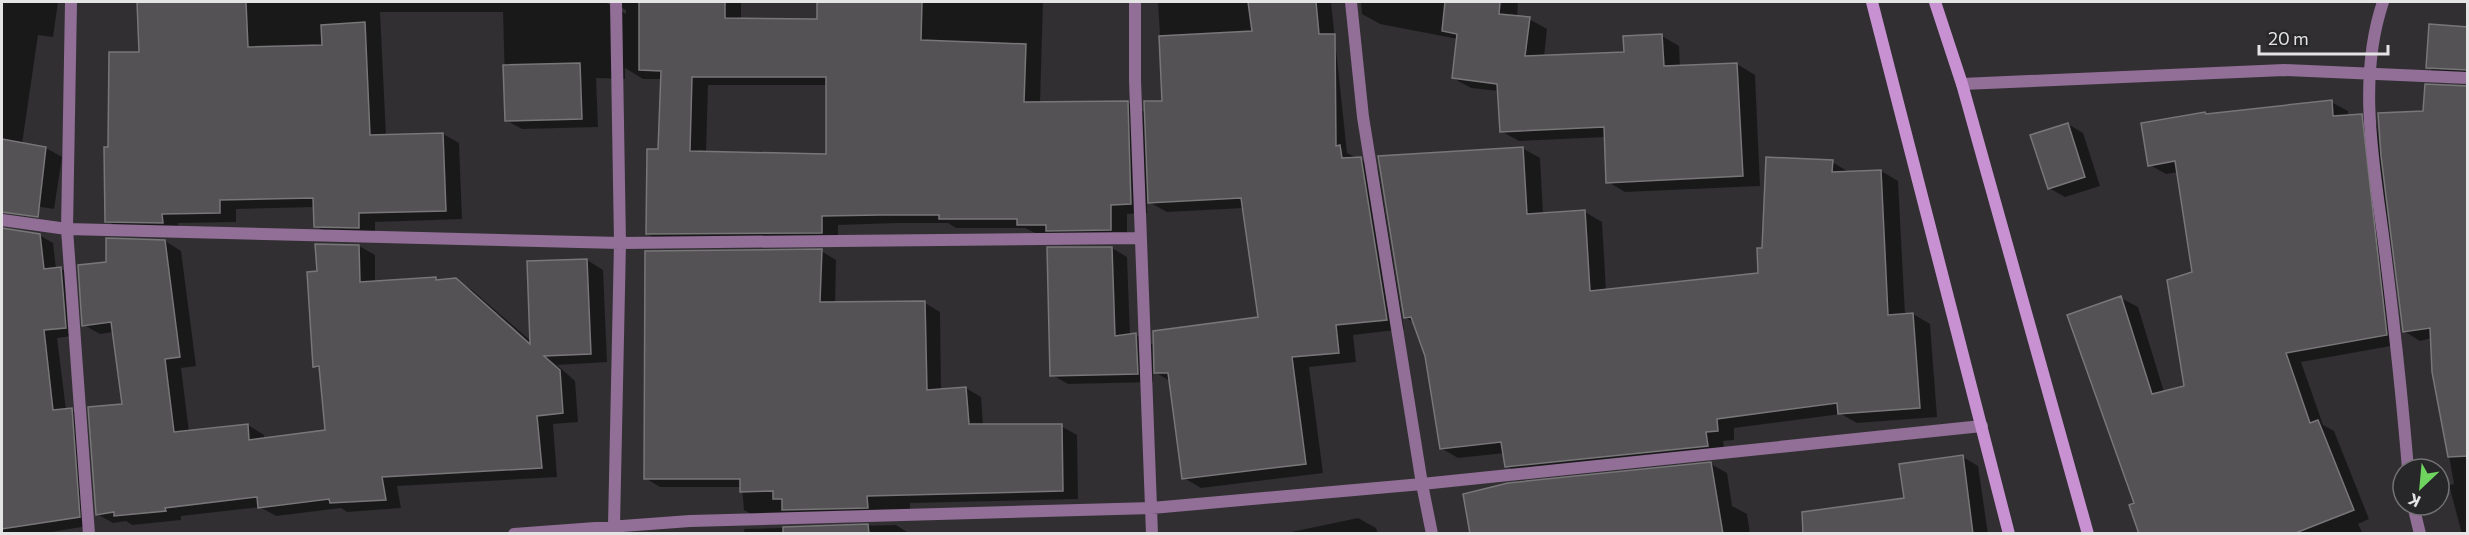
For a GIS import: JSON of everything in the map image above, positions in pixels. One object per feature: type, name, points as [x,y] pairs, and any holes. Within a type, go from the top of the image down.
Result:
[{"type":"main road","points":[[1872,2],[2009,534]]},
{"type":"main road","points":[[1935,2],[1962,84],[2088,534]]},
{"type":"street","points":[[71,2],[67,229],[88,534]]},
{"type":"street","points":[[614,526],[620,243],[616,2]]},
{"type":"street","points":[[1135,2],[1152,534]]},
{"type":"street","points":[[1351,2],[1363,117],[1432,534]]},
{"type":"street","points":[[2383,2],[2370,74],[2369,127],[2401,387],[2407,457]]},
{"type":"street","points":[[1962,84],[2284,70],[2468,78]]},
{"type":"street","points":[[2,220],[67,229],[620,243],[1141,238]]},
{"type":"street","points":[[514,534],[614,526],[691,527],[1152,508],[1422,484],[1982,426]]},
{"type":"street","points":[[2416,517],[2420,534]]},
{"type":"building","points":[[137,2],[246,2],[248,47],[322,45],[321,25],[365,22],[370,135],[443,133],[446,211],[359,213],[359,228],[314,227],[313,198],[220,200],[220,213],[162,214],[163,223],[105,222],[104,147],[108,147],[109,52],[139,52]]},
{"type":"building","points":[[639,2],[725,2],[725,18],[817,19],[817,2],[922,2],[921,40],[1026,44],[1024,102],[1128,101],[1131,204],[1111,205],[1111,230],[1046,231],[1046,225],[1017,225],[1017,219],[939,219],[939,215],[880,215],[822,216],[822,233],[646,234],[647,149],[658,149],[661,71],[639,70]],"holes":[[[692,77],[826,77],[826,154],[690,151]]]},
{"type":"building","points":[[1248,2],[1316,2],[1319,34],[1335,34],[1336,146],[1340,145],[1342,158],[1361,157],[1387,320],[1336,325],[1339,353],[1292,357],[1306,464],[1182,479],[1168,373],[1154,373],[1153,331],[1258,317],[1241,198],[1148,203],[1144,101],[1162,101],[1159,36],[1252,31]]},
{"type":"building","points":[[1445,2],[1500,2],[1499,14],[1530,17],[1525,56],[1624,52],[1623,36],[1662,34],[1664,66],[1737,63],[1743,176],[1606,183],[1604,127],[1500,132],[1497,84],[1452,78],[1457,34],[1442,31]]},
{"type":"building","points":[[2429,24],[2468,27],[2468,70],[2426,68]]},
{"type":"building","points":[[580,63],[582,119],[505,121],[503,65]]},
{"type":"building","points":[[2425,84],[2468,86],[2468,456],[2448,457],[2432,372],[2430,328],[2403,332],[2381,156],[2378,113],[2423,111]]},
{"type":"building","points":[[2332,100],[2333,116],[2362,114],[2387,335],[2286,353],[2310,423],[2318,420],[2354,510],[2293,534],[2139,534],[2129,505],[2134,503],[2067,315],[2121,296],[2152,394],[2184,386],[2167,280],[2192,272],[2175,161],[2148,166],[2141,123],[2205,112],[2206,114]]},
{"type":"building","points":[[2068,123],[2085,177],[2048,189],[2030,135]]},
{"type":"building","points":[[2,139],[46,147],[38,217],[2,212]]},
{"type":"building","points":[[1523,147],[1527,214],[1585,210],[1590,291],[1758,273],[1757,248],[1762,248],[1766,157],[1833,160],[1832,172],[1881,170],[1888,315],[1913,313],[1920,408],[1838,414],[1837,403],[1717,419],[1718,431],[1706,432],[1708,446],[1505,467],[1501,442],[1440,449],[1425,356],[1411,317],[1404,318],[1378,156]]},
{"type":"building","points":[[2,228],[40,234],[44,269],[61,267],[66,328],[44,330],[53,410],[72,408],[80,517],[2,529]]},
{"type":"building","points":[[106,238],[165,240],[180,357],[165,359],[174,432],[248,424],[249,440],[325,430],[319,366],[313,367],[307,272],[317,271],[315,244],[359,245],[360,282],[436,277],[436,280],[456,278],[530,344],[527,261],[587,259],[591,354],[544,356],[560,370],[563,413],[537,416],[542,468],[382,477],[386,500],[330,503],[329,499],[258,508],[257,497],[165,508],[166,511],[114,516],[114,512],[96,515],[88,407],[122,404],[111,322],[82,326],[78,265],[106,262]]},
{"type":"building","points":[[1047,247],[1112,247],[1115,336],[1136,333],[1138,374],[1050,376]]},
{"type":"building","points":[[822,249],[820,302],[925,301],[927,390],[966,387],[969,424],[1062,424],[1063,491],[867,496],[868,508],[782,510],[782,499],[773,499],[773,491],[740,492],[740,479],[644,479],[645,251]]},
{"type":"building","points":[[1963,455],[1973,534],[1803,534],[1802,512],[1904,498],[1899,464]]},
{"type":"building","points":[[1711,462],[1723,534],[1470,534],[1463,494],[1508,483]]},
{"type":"building","points":[[868,524],[869,534],[783,534],[783,527]]}]
